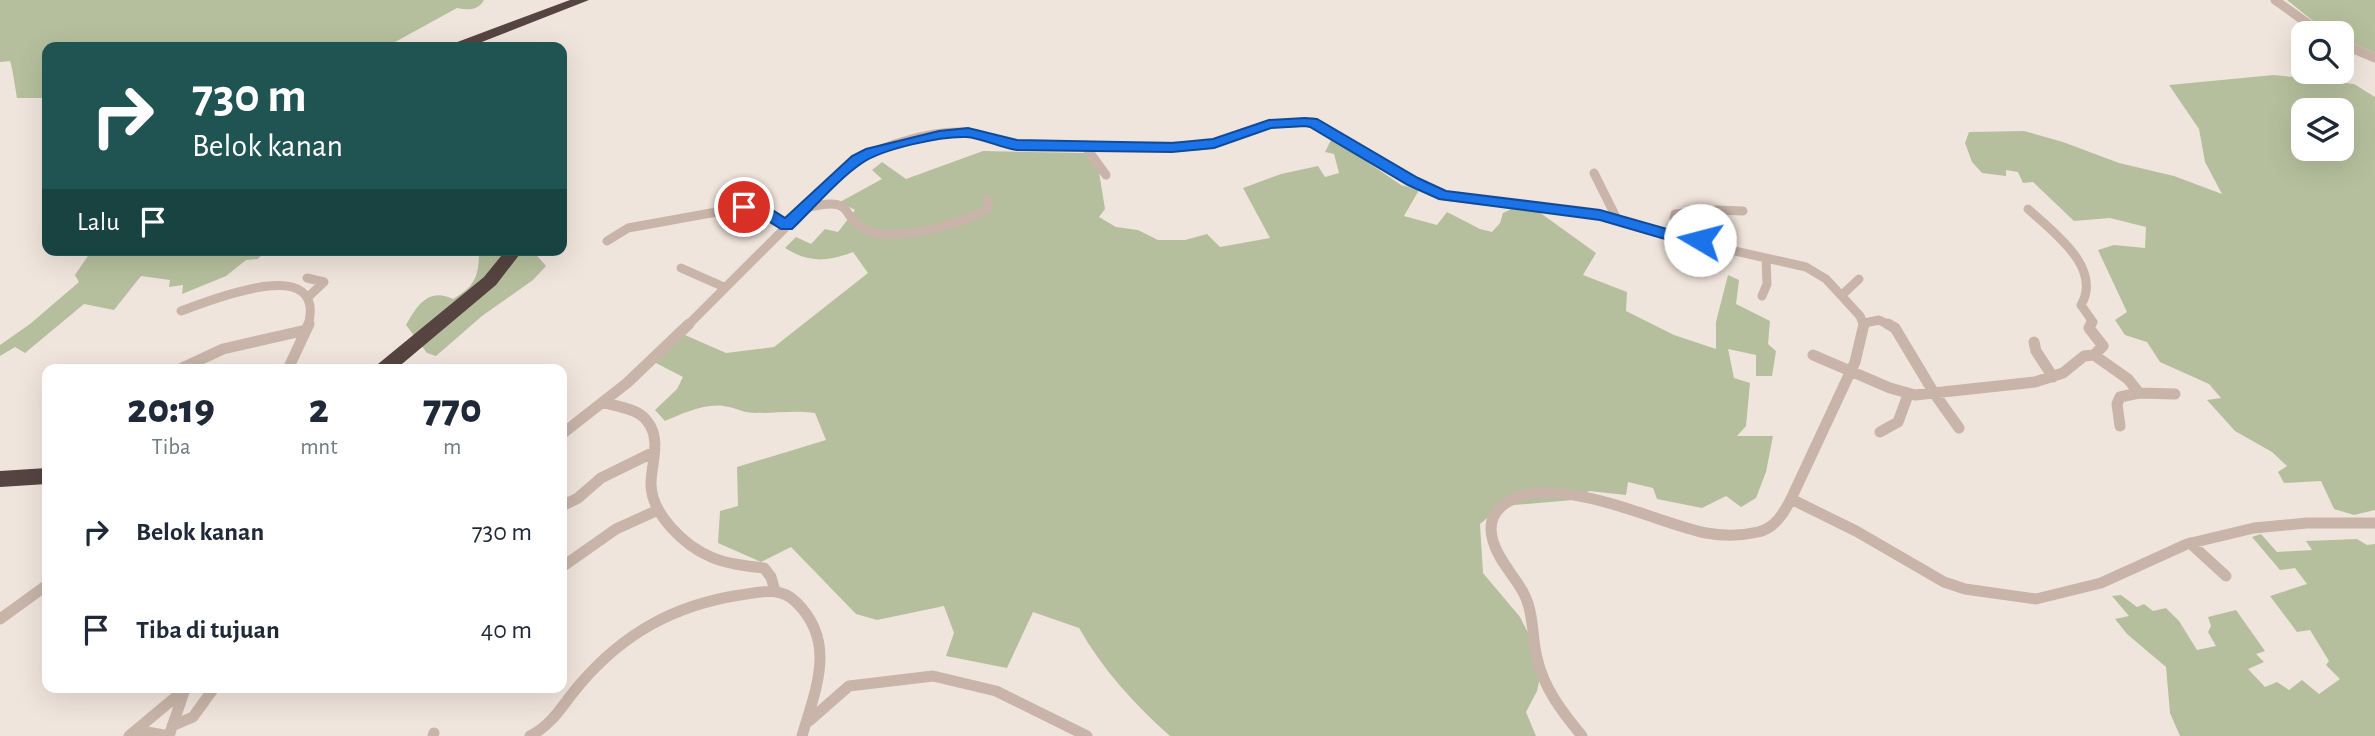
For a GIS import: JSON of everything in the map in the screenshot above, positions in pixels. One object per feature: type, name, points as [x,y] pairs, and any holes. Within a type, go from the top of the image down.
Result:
[{"type":"highway","points":[[470,42],[582,0]]},
{"type":"highway","points":[[391,364],[490,281],[510,256]]},
{"type":"highway","points":[[399,364],[407,352]]},
{"type":"highway","points":[[0,479],[42,476]]},
{"type":"street","points":[[2275,0],[2304,21]]},
{"type":"street","points":[[2354,49],[2375,58]]},
{"type":"street","points":[[567,430],[646,367],[845,169],[865,155],[939,135],[968,132],[1003,144],[1198,146],[1214,144],[1269,124],[1312,122],[1413,182],[1444,195],[1617,219],[1699,243],[1806,267],[1826,279],[1864,323],[1860,347],[1850,372],[1791,499],[1780,518],[1771,526],[1747,534],[1713,533],[1573,496],[1542,492],[1505,502],[1496,510],[1491,531],[1494,545],[1529,607],[1541,673],[1559,709],[1582,736]]},
{"type":"street","points":[[1085,145],[1106,175]]},
{"type":"street","points":[[1594,173],[1617,219]]},
{"type":"street","points":[[805,208],[836,203],[851,211],[858,225],[882,234],[944,225],[976,216],[989,207],[987,199]]},
{"type":"street","points":[[607,242],[624,229],[744,207],[757,207],[787,225]]},
{"type":"street","points":[[1699,243],[1700,237],[1679,223],[1674,218],[1675,214],[1692,214],[1710,208],[1743,211]]},
{"type":"street","points":[[1813,355],[1908,395],[2017,386],[2053,377],[2084,356],[2094,355],[2103,348],[2089,328],[2093,322],[2081,305],[2081,301],[2087,296],[2085,270],[2060,240],[2028,209]]},
{"type":"street","points":[[1762,296],[1767,284],[1766,258]]},
{"type":"street","points":[[681,268],[724,287]]},
{"type":"street","points":[[307,278],[324,282],[307,298]]},
{"type":"street","points":[[1842,295],[1859,279]]},
{"type":"street","points":[[181,310],[266,285],[292,285],[307,298],[311,309],[306,330],[290,364]]},
{"type":"street","points":[[1864,323],[1879,320],[1895,328],[1934,393],[1959,428]]},
{"type":"street","points":[[191,364],[223,349],[306,330]]},
{"type":"street","points":[[2034,342],[2036,351],[2053,377]]},
{"type":"street","points":[[2094,355],[2128,379],[2139,393]]},
{"type":"street","points":[[2120,425],[2117,404],[2120,397],[2139,393],[2175,394]]},
{"type":"street","points":[[1880,432],[1898,422],[1908,395]]},
{"type":"street","points":[[603,402],[641,414],[647,420],[654,436],[652,494],[658,510],[698,553],[714,561],[764,569],[771,577],[775,591]]},
{"type":"street","points":[[567,504],[578,498],[601,478],[654,452]]},
{"type":"street","points":[[1791,499],[1856,531],[1944,582],[1965,589],[2036,599],[2101,583],[2190,543],[2285,524],[2375,523]]},
{"type":"street","points":[[567,564],[617,529],[658,510]]},
{"type":"street","points":[[2190,543],[2225,576]]},
{"type":"street","points":[[0,619],[42,589]]},
{"type":"street","points":[[530,736],[547,728],[581,683],[616,646],[640,627],[669,612],[695,603],[775,591],[796,600],[820,639],[822,663],[803,731]]},
{"type":"street","points":[[803,731],[828,702],[849,686],[933,676],[996,691],[1087,736]]},
{"type":"street","points":[[130,735],[180,693]]},
{"type":"street","points":[[170,733],[184,693]]},
{"type":"street","points":[[130,735],[146,732],[170,733],[193,717],[210,693]]},
{"type":"green space","points":[[0,0],[484,0],[476,8],[457,8],[395,42],[42,42],[42,98],[17,98],[10,61],[0,62]]},
{"type":"green space","points":[[2287,0],[2375,0],[2375,53],[2354,44],[2354,21],[2313,21]]},
{"type":"green space","points":[[2274,75],[2291,77],[2291,84],[2354,84],[2375,97],[2375,510],[2354,515],[2334,509],[2321,481],[2284,483],[2278,472],[2287,466],[2272,452],[2235,431],[2207,400],[2221,398],[2209,384],[2160,362],[2147,342],[2125,335],[2115,320],[2127,312],[2098,250],[2114,245],[2145,248],[2146,227],[2110,218],[2074,221],[2033,182],[2023,183],[2018,172],[2006,170],[2006,176],[1982,173],[1972,162],[1965,143],[1969,132],[2024,131],[2119,163],[2174,176],[2222,194],[2205,162],[2199,129],[2169,85]]},
{"type":"green space","points":[[1332,138],[1401,185],[1419,190],[1404,216],[1437,225],[1447,212],[1480,229],[1492,232],[1500,223],[1503,213],[1520,205],[1539,212],[1596,253],[1583,275],[1627,292],[1626,311],[1674,335],[1716,349],[1716,322],[1728,275],[1739,280],[1736,304],[1770,321],[1768,344],[1776,351],[1772,376],[1756,376],[1756,355],[1728,349],[1734,378],[1750,383],[1746,426],[1737,436],[1773,436],[1766,472],[1756,498],[1741,507],[1726,496],[1702,508],[1657,499],[1653,488],[1628,482],[1626,495],[1589,491],[1573,500],[1502,506],[1480,524],[1483,573],[1520,617],[1543,663],[1537,691],[1526,712],[1536,736],[1170,736],[1120,686],[1079,628],[1033,612],[1007,668],[946,656],[954,633],[944,606],[877,620],[856,614],[791,547],[761,562],[718,543],[720,511],[738,506],[737,467],[826,440],[815,413],[751,413],[713,406],[696,409],[665,421],[655,410],[677,389],[683,377],[654,362],[685,335],[726,353],[774,347],[868,273],[853,252],[835,258],[818,259],[802,256],[785,248],[796,237],[811,244],[825,229],[838,232],[855,210],[840,202],[882,179],[872,170],[882,162],[906,179],[983,151],[1085,153],[1099,172],[1105,209],[1099,217],[1116,227],[1138,230],[1158,240],[1185,240],[1207,234],[1220,247],[1270,238],[1243,188],[1281,174],[1318,166],[1325,177],[1339,173],[1334,154],[1325,152]]},
{"type":"green space","points":[[88,256],[261,256],[258,259],[246,260],[226,276],[182,294],[183,285],[169,287],[170,280],[141,276],[114,310],[84,304],[25,353],[15,347],[0,356],[0,345],[30,324],[79,282],[75,275]]},
{"type":"green space","points":[[479,256],[537,256],[546,266],[533,280],[482,316],[436,356],[427,353],[406,325],[414,311],[430,297],[437,295],[453,299],[471,285],[478,267]]},
{"type":"green space","points":[[2261,534],[2277,552],[2312,550],[2306,541],[2357,539],[2367,545],[2375,544],[2375,736],[2180,736],[2170,713],[2166,667],[2127,634],[2115,619],[2129,616],[2112,596],[2121,595],[2137,607],[2144,604],[2153,611],[2166,608],[2179,621],[2197,650],[2216,646],[2208,632],[2211,626],[2208,617],[2236,610],[2265,651],[2256,654],[2264,662],[2248,669],[2265,687],[2277,682],[2289,690],[2302,680],[2319,694],[2340,679],[2326,665],[2329,661],[2310,630],[2297,632],[2270,596],[2307,584],[2295,568],[2280,570],[2252,537]]},
{"type":"route","points":[[744,207],[757,207],[787,225],[856,160],[871,152],[939,135],[968,132],[1003,144],[1017,145],[1172,148],[1214,144],[1269,124],[1312,122],[1413,182],[1444,195],[1600,215],[1699,243],[1700,240]]}]
